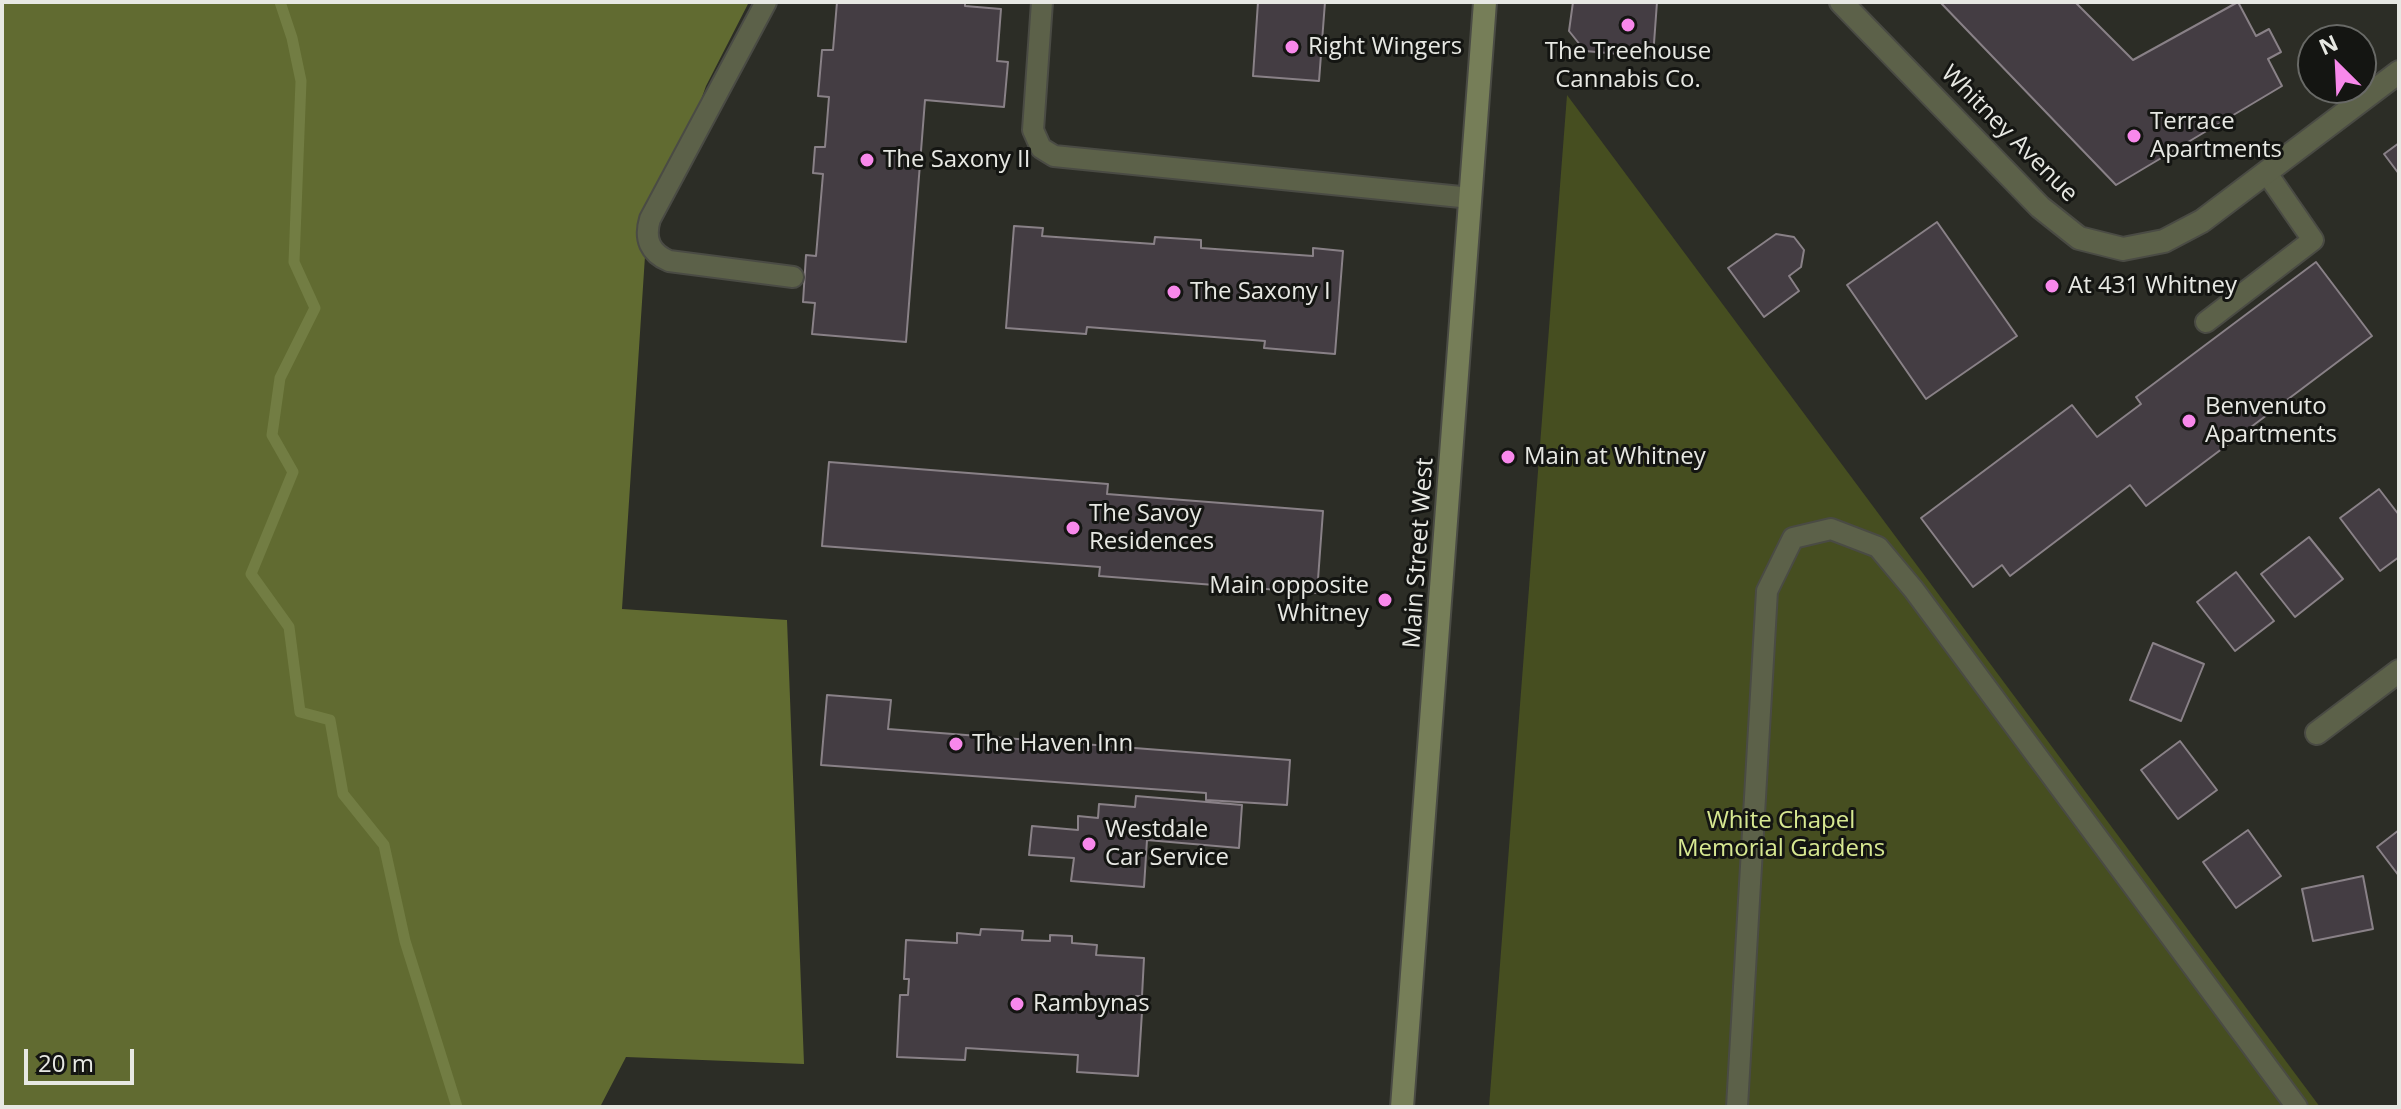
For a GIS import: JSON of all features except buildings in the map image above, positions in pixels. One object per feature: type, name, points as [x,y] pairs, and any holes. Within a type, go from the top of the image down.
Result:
[{"type":"main road","name":"Main Street West","points":[[1402,1107],[1485,2]]},
{"type":"street","name":"Whitney Avenue","points":[[1841,2],[2040,207],[2079,238],[2123,249],[2164,241],[2202,221],[2399,72]]},
{"type":"street","points":[[2317,733],[2399,671]]},
{"type":"lane","points":[[766,2],[650,219],[647,232],[653,250],[669,261],[793,277]]},
{"type":"lane","points":[[1042,2],[1033,130],[1038,144],[1049,154],[1471,198]]},
{"type":"lane","points":[[2206,322],[2313,240],[2266,172]]},
{"type":"lane","points":[[1737,1107],[1767,591],[1793,538],[1831,529],[1878,547],[1914,590],[2291,1105]]},
{"type":"green space","points":[[2,2],[749,2],[706,86],[645,256],[622,609],[787,620],[804,1064],[626,1057],[600,1107],[2,1107]]},
{"type":"green space","name":"White Chapel Memorial Gardens","points":[[1567,95],[2320,1107],[1489,1107]]},
{"type":"waterway","points":[[280,2],[301,81],[294,262],[315,308],[280,378],[272,435],[293,472],[251,574],[289,627],[300,712],[330,720],[343,794],[384,845],[405,941],[457,1107]]},
{"type":"place","name":"The Treehouse Cannabis Co.","points":[[1628,25]]},
{"type":"place","name":"Right Wingers","points":[[1292,47]]},
{"type":"place","name":"Terrace Apartments","points":[[2134,136]]},
{"type":"place","name":"The Saxony II","points":[[867,160]]},
{"type":"place","name":"At 431 Whitney","points":[[2052,286]]},
{"type":"place","name":"The Saxony I","points":[[1174,292]]},
{"type":"place","name":"Benvenuto Apartments","points":[[2189,421]]},
{"type":"place","name":"Main at Whitney","points":[[1508,457]]},
{"type":"place","name":"The Savoy Residences","points":[[1073,528]]},
{"type":"place","name":"Main opposite Whitney","points":[[1385,600]]},
{"type":"place","name":"The Haven Inn","points":[[956,744]]},
{"type":"place","name":"Westdale Car Service","points":[[1089,844]]},
{"type":"place","name":"Rambynas","points":[[1017,1004]]}]
